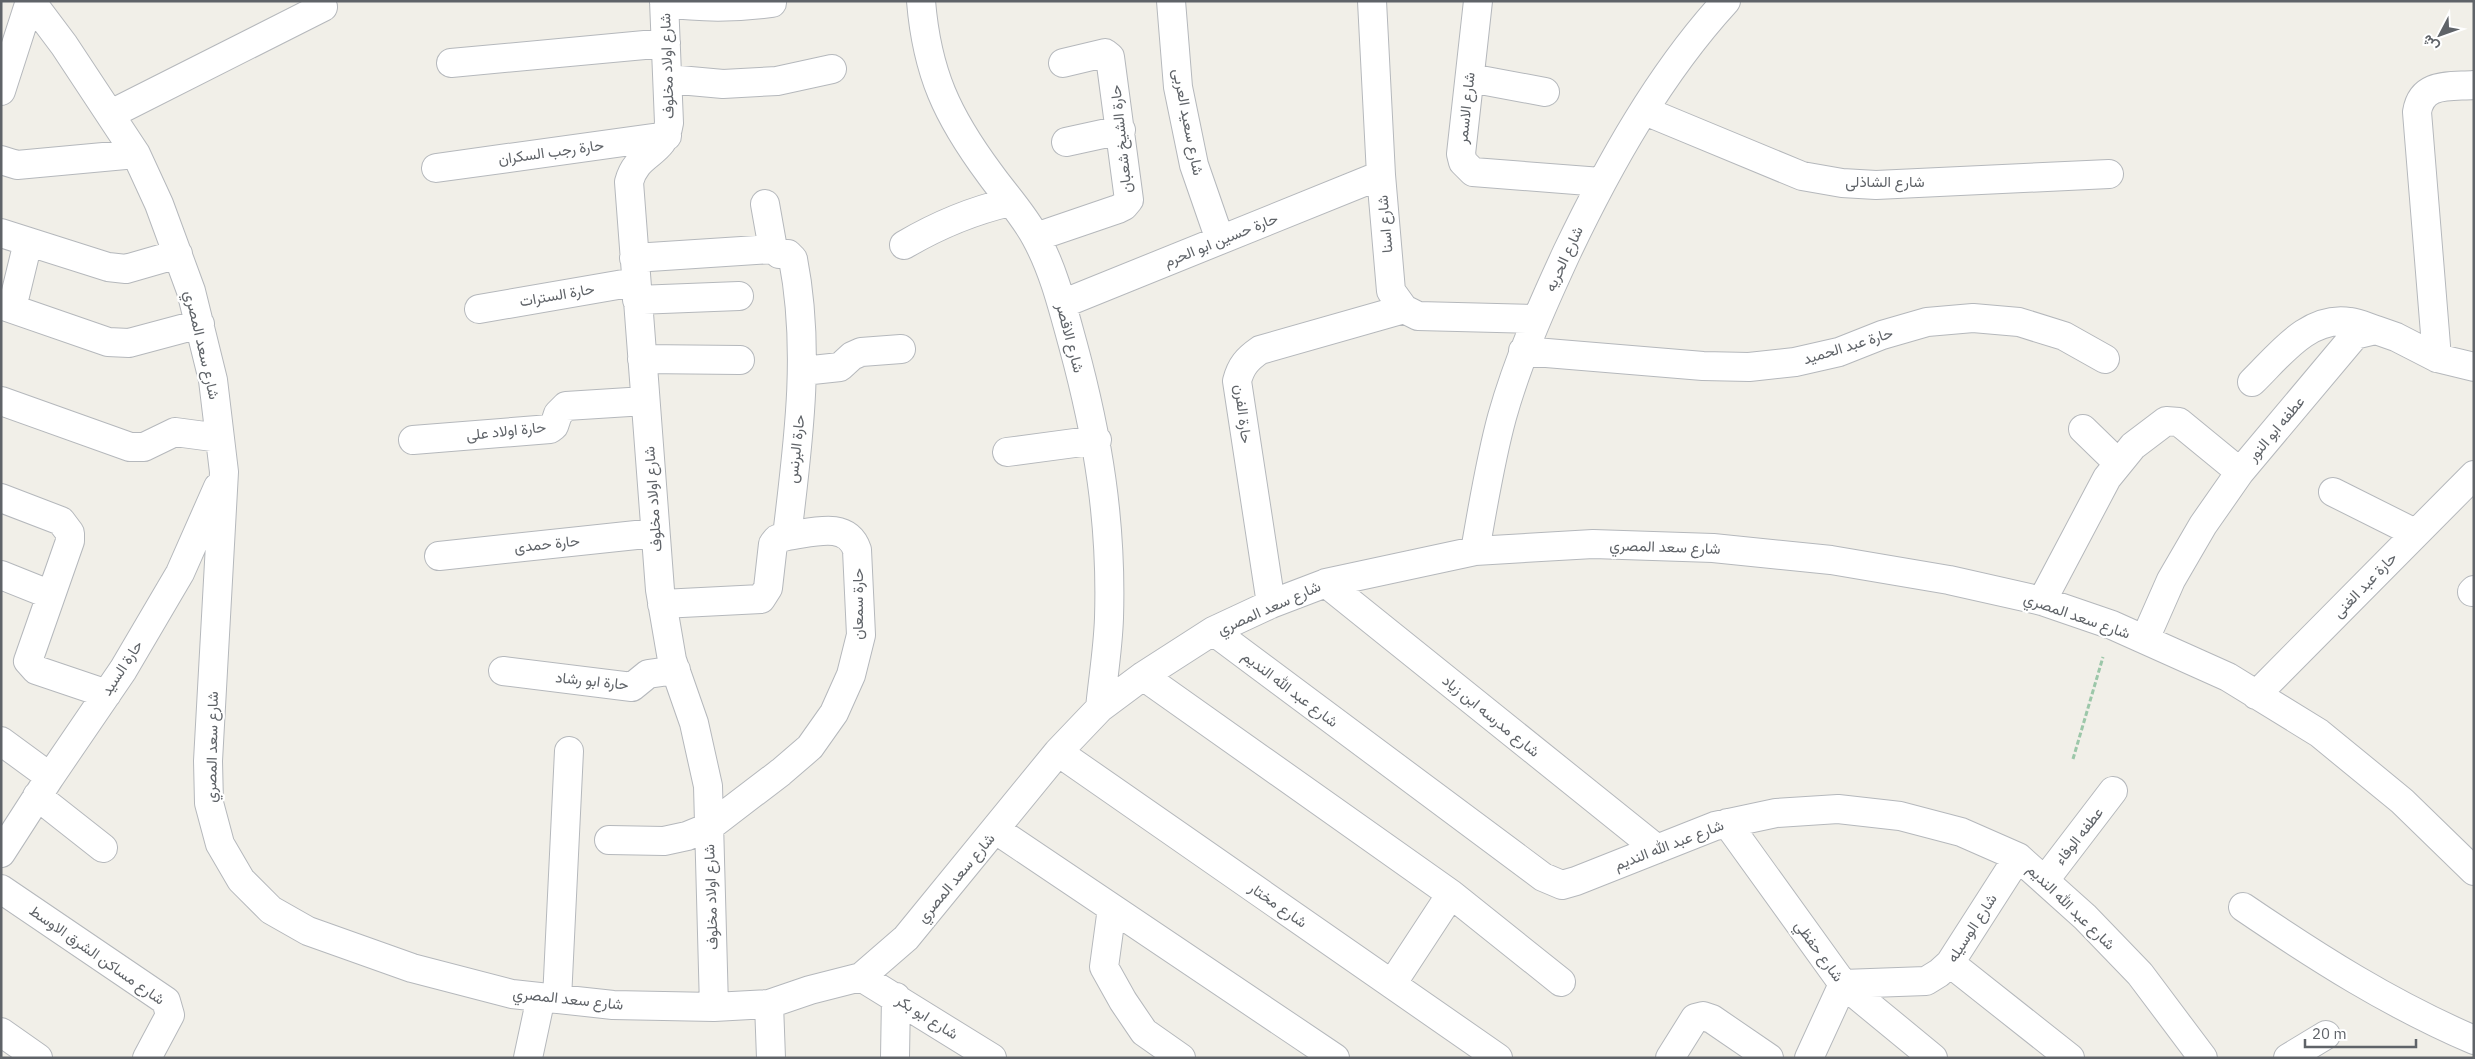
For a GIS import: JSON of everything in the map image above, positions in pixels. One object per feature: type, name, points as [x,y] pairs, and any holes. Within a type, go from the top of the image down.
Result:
[{"type":"street","points":[[1,90],[31,1]]},
{"type":"street","name":"شارع سعد المصري","points":[[31,1],[64,45],[136,154],[159,204],[191,291],[213,380],[224,472],[208,761],[209,803],[220,844],[237,873],[271,910],[308,931],[412,968],[512,994],[613,1005],[714,1007],[769,1004],[861,977],[906,938],[1058,752],[1100,708],[1143,676],[1213,631],[1271,604],[1326,583],[1476,550],[1593,544],[1713,548],[1831,560],[1949,580],[2042,601],[2112,625],[2228,677],[2319,733],[2394,794],[2474,871]]},
{"type":"street","name":"شارع الاقصر","points":[[921,1],[924,36],[933,75],[949,113],[970,148],[1036,237],[1062,304],[1097,440],[1108,529],[1109,599],[1109,619],[1100,708]]},
{"type":"street","name":"شارع سعيد العربى","points":[[1171,1],[1178,87],[1194,165],[1220,240]]},
{"type":"street","name":"شارع اسنا","points":[[1372,1],[1381,175],[1391,291],[1404,309]]},
{"type":"street","name":"شارع الاسمر","points":[[1478,1],[1461,154],[1467,168],[1473,172],[1601,182]]},
{"type":"street","name":"شارع الحريه","points":[[1476,550],[1486,483],[1500,426],[1535,319],[1601,182],[1645,111],[1701,28],[1726,1]]},
{"type":"street","points":[[664,2],[700,8],[736,8],[772,3]]},
{"type":"street","name":"شارع اولاد مخلوف","points":[[664,2],[669,123],[667,136],[660,146],[639,160],[628,182],[662,604],[666,634],[702,754],[708,786],[714,1007]]},
{"type":"street","points":[[111,114],[323,7]]},
{"type":"street","points":[[451,63],[666,43]]},
{"type":"street","name":"حارة الشيخ شعبان","points":[[1036,237],[1124,206],[1129,193],[1110,57],[1105,53],[1063,62]]},
{"type":"street","points":[[668,79],[723,84],[777,81],[832,68]]},
{"type":"street","points":[[1470,78],[1546,92]]},
{"type":"street","points":[[2437,358],[2417,112],[2419,102],[2424,94],[2433,89],[2474,85]]},
{"type":"street","name":"شارع الشاذلى","points":[[1645,111],[1802,176],[1842,183],[1876,185],[2109,174]]},
{"type":"street","points":[[1066,142],[1121,130]]},
{"type":"street","name":"حارة رجب السكران","points":[[436,168],[667,136]]},
{"type":"street","points":[[1,160],[16,164],[136,154]]},
{"type":"street","name":"حارة حسين ابو الحرم","points":[[1062,304],[1381,175]]},
{"type":"street","points":[[904,245],[937,226],[964,214],[1010,202]]},
{"type":"street","points":[[635,280],[773,249],[766,204]]},
{"type":"street","points":[[1,233],[108,267],[126,270],[178,254]]},
{"type":"street","points":[[28,242],[7,307],[108,342],[129,343],[200,324]]},
{"type":"street","name":"حارة البرنس","points":[[773,249],[779,254],[788,254],[793,259],[800,309],[803,371],[788,536]]},
{"type":"street","points":[[635,280],[739,296]]},
{"type":"street","name":"حارة السترات","points":[[479,309],[635,280]]},
{"type":"street","points":[[1404,309],[1418,316],[1535,319]]},
{"type":"street","name":"حارة الفرن","points":[[1271,604],[1237,381],[1241,368],[1249,357],[1260,350],[1404,309]]},
{"type":"street","name":"حارة عبد الحميد","points":[[1523,351],[1703,366],[1749,367],[1795,362],[1840,352],[1882,335],[1927,322],[1973,318],[2019,322],[2064,336],[2104,358]]},
{"type":"street","points":[[2252,382],[2302,333],[2325,323],[2349,322],[2396,337],[2437,358],[2474,367]]},
{"type":"street","name":"عطفه ابو النور","points":[[2145,639],[2171,580],[2203,525],[2240,472],[2355,335],[2376,330]]},
{"type":"street","points":[[803,371],[840,367],[852,356],[861,352],[901,350]]},
{"type":"street","points":[[642,359],[740,360]]},
{"type":"street","points":[[1,401],[130,447],[144,447],[175,432],[220,438]]},
{"type":"street","name":"حارة اولاد على","points":[[414,440],[550,429],[554,426],[558,414],[566,406],[645,401]]},
{"type":"street","points":[[2042,601],[2097,496],[2118,463],[2133,446],[2166,421],[2173,420],[2179,422],[2240,472]]},
{"type":"street","points":[[2083,429],[2118,463]]},
{"type":"street","points":[[1007,452],[1097,440]]},
{"type":"street","name":"حارة السيد","points":[[3,845],[123,670],[180,573],[224,472]]},
{"type":"street","name":"حارة عبد الغنى","points":[[2256,695],[2474,475]]},
{"type":"street","points":[[2333,492],[2415,534]]},
{"type":"street","points":[[1,498],[60,521],[67,526],[70,541],[29,656],[28,661],[31,667],[106,694]]},
{"type":"street","name":"حارة سمعان","points":[[709,827],[781,772],[810,747],[834,713],[851,676],[861,635],[857,550],[854,540],[838,530],[788,536]]},
{"type":"street","name":"حارة حمدى","points":[[440,556],[655,533]]},
{"type":"street","points":[[662,604],[761,599],[768,588],[773,544],[777,539],[788,536]]},
{"type":"street","points":[[1,575],[51,595]]},
{"type":"street","name":"شارع مدرسه ابن زياد","points":[[1326,583],[1657,849]]},
{"type":"street","name":"شارع عبد الله النديم","points":[[1213,631],[1543,877],[1562,885],[1576,882],[1727,823],[1776,813],[1838,809],[1900,816],[1961,832],[2018,857],[2085,917],[2140,974],[2203,1058]]},
{"type":"street","name":"حارة ابو رشاد","points":[[503,671],[632,687],[648,674],[676,670]]},
{"type":"street","points":[[1143,676],[1451,894],[1561,982]]},
{"type":"street","points":[[1,741],[103,848]]},
{"type":"street","points":[[528,1058],[549,998],[569,751]]},
{"type":"street","name":"شارع مختار","points":[[1058,752],[1498,1058]]},
{"type":"street","name":"عطفه الوفاء","points":[[2045,880],[2113,792]]},
{"type":"street","name":"شارع حفظي","points":[[1727,823],[1843,984],[1933,1058]]},
{"type":"street","points":[[609,840],[664,841],[687,836],[709,827]]},
{"type":"street","points":[[996,830],[1335,1058]]},
{"type":"street","name":"شارع الوسيله","points":[[1843,984],[1926,981],[1939,974],[1950,963],[2018,857]]},
{"type":"street","name":"شارع مساكن الشرق الاوسط","points":[[1,889],[166,1001],[170,1015],[147,1058]]},
{"type":"street","points":[[1392,984],[1451,894]]},
{"type":"street","points":[[2243,906],[2334,968],[2431,1022],[2474,1040]]},
{"type":"street","points":[[1112,908],[1104,968],[1144,1032],[1182,1058]]},
{"type":"street","points":[[1950,963],[2070,1058]]},
{"type":"street","name":"شارع ابو بكر","points":[[861,977],[992,1058]]},
{"type":"street","points":[[1809,1058],[1843,984]]},
{"type":"street","points":[[895,1058],[896,998]]},
{"type":"street","points":[[769,1004],[771,1058]]},
{"type":"street","points":[[1670,1058],[1695,1018],[1703,1016],[1712,1018],[1768,1058]]},
{"type":"street","points":[[1,1032],[38,1058]]},
{"type":"street","points":[[2288,1058],[2326,1035]]},
{"type":"path","points":[[2074,759],[2112,625]]}]
